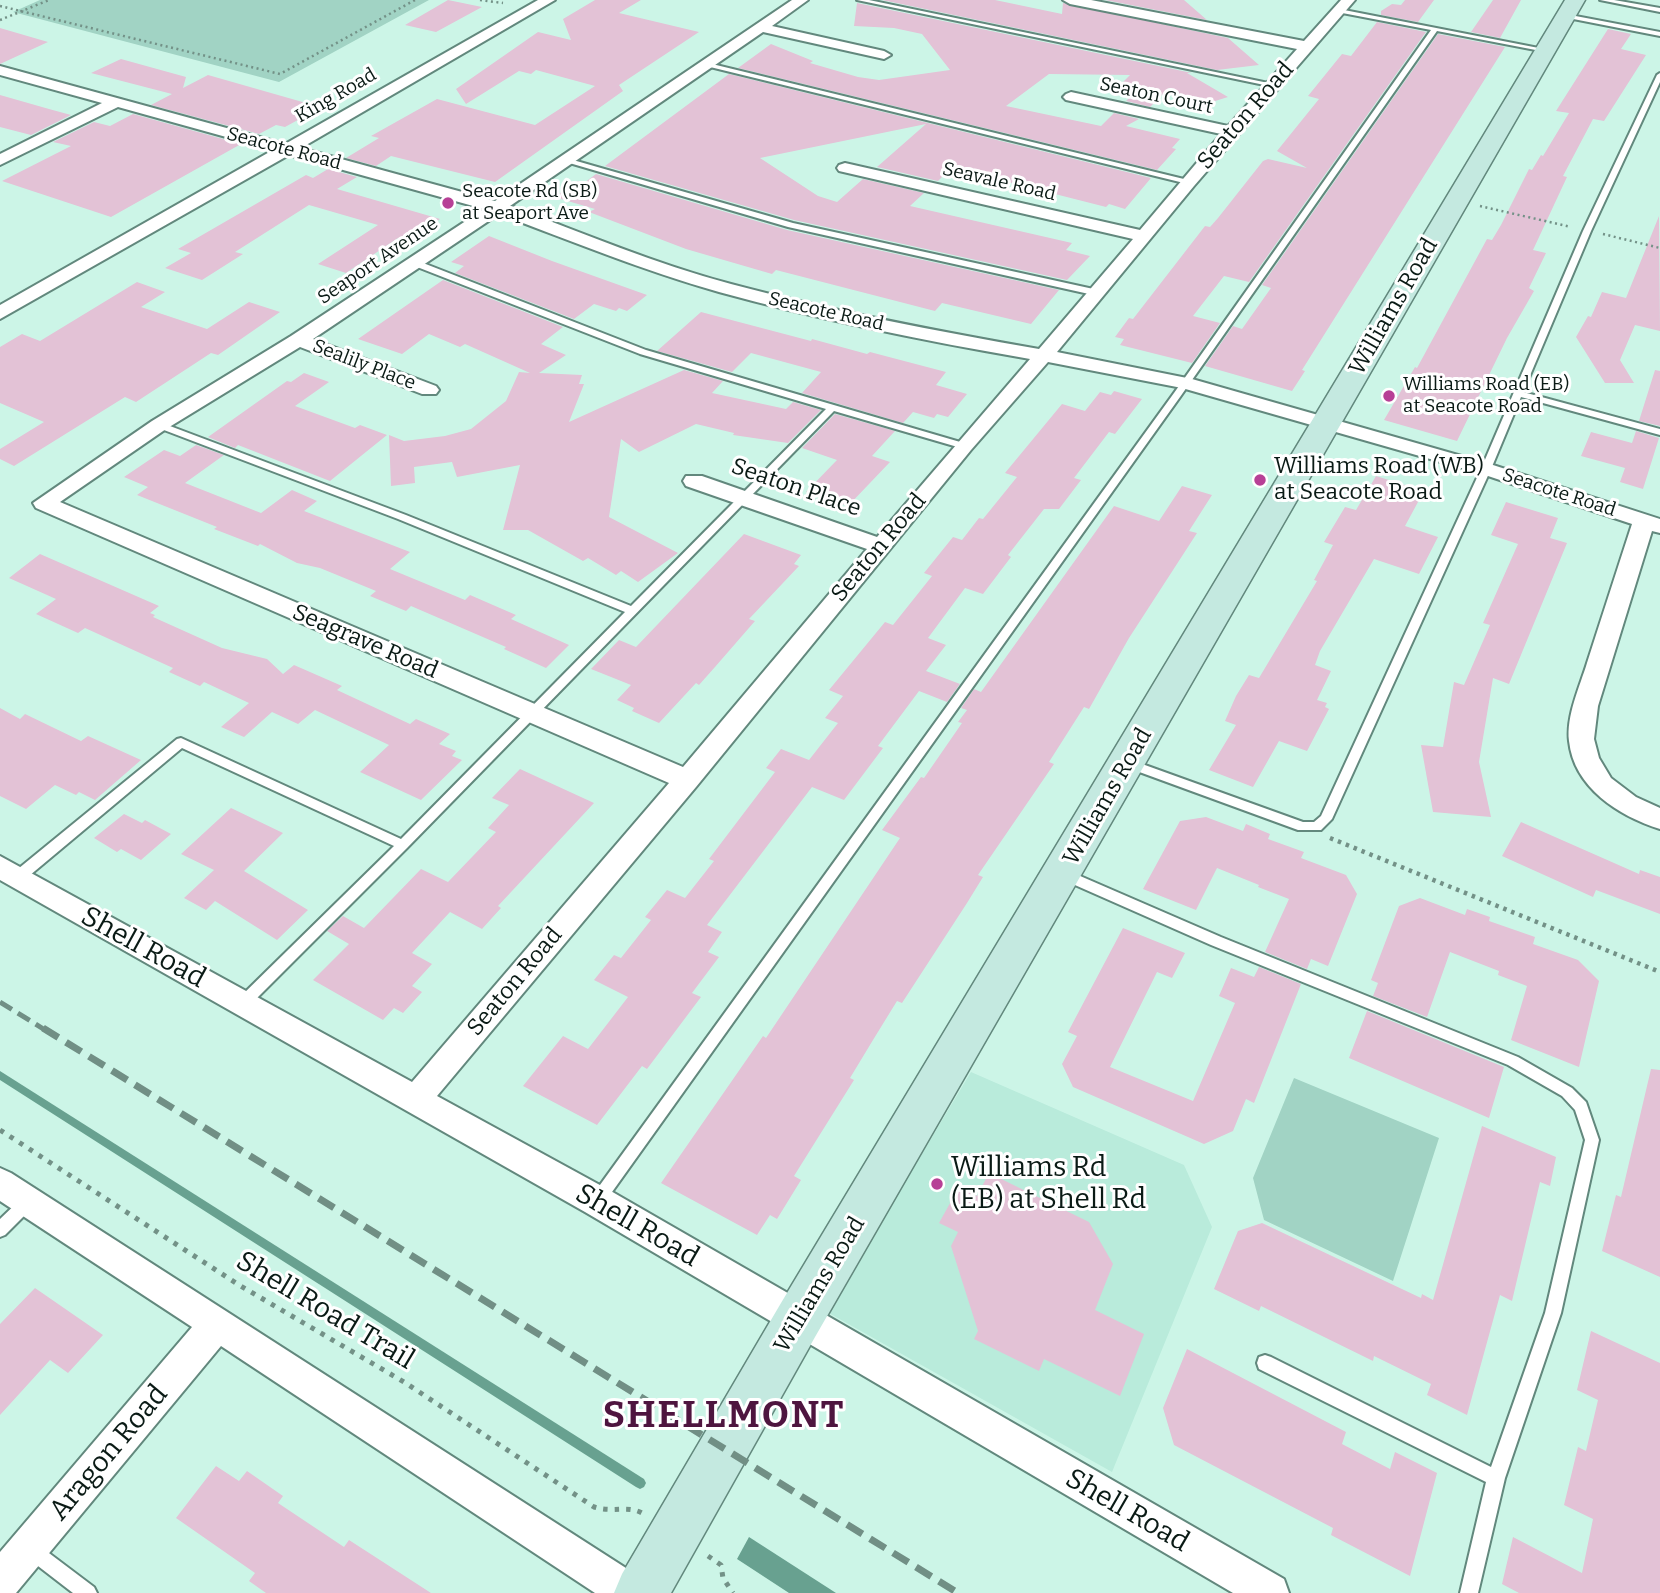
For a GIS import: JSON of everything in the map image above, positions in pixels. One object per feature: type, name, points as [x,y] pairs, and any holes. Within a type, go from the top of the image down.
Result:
[{"type":"street","name":"King Road","points":[[0,313],[548,0]]},
{"type":"street","name":"Seaport Avenue","points":[[44,503],[159,425],[298,340],[415,263],[801,0]]},
{"type":"street","points":[[1070,0],[1306,46]]},
{"type":"street","name":"Seaton Road","points":[[415,1100],[687,780],[964,446],[1098,293],[1188,182],[1343,6]]},
{"type":"street","name":"Williams Road","points":[[641,1593],[798,1320],[1570,8]]},
{"type":"street","points":[[762,27],[884,55]]},
{"type":"street","name":"Seacote Road","points":[[0,70],[497,207],[664,269],[726,288],[935,337],[1185,383],[1486,469],[1652,523]]},
{"type":"street","name":"Seaton Court","points":[[1071,97],[1233,132]]},
{"type":"street","points":[[0,160],[114,103]]},
{"type":"street","name":"Seavale Road","points":[[845,168],[1143,236]]},
{"type":"street","name":"Sealily Place","points":[[298,340],[429,390]]},
{"type":"street","name":"Seaton Place","points":[[694,481],[881,546]]},
{"type":"street","name":"Seagrave Road","points":[[44,503],[687,780]]},
{"type":"street","points":[[1652,523],[1586,706],[1581,739],[1586,760],[1602,785],[1627,804],[1660,819]]},
{"type":"street","name":"Shell Road","points":[[9,872],[597,1201],[1270,1593]]},
{"type":"street","points":[[14,1192],[629,1593]]},
{"type":"street","name":"Aragon Road","points":[[0,1581],[217,1324]]},
{"type":"lane","points":[[860,0],[1274,85]]},
{"type":"lane","points":[[1602,0],[1660,10]]},
{"type":"lane","points":[[1343,6],[1435,29],[1546,50]]},
{"type":"lane","points":[[1570,8],[1660,34]]},
{"type":"lane","points":[[597,1201],[1185,383],[1435,29]]},
{"type":"lane","points":[[708,65],[1188,182]]},
{"type":"lane","points":[[1127,763],[1302,827],[1317,827],[1326,819],[1486,469],[1587,231],[1660,75]]},
{"type":"lane","points":[[569,160],[791,225],[1098,293]]},
{"type":"lane","points":[[415,263],[643,352],[964,446]]},
{"type":"lane","points":[[1518,393],[1660,432]]},
{"type":"lane","points":[[242,1004],[403,845],[832,408]]},
{"type":"lane","points":[[159,425],[402,517],[631,610]]},
{"type":"lane","points":[[9,872],[181,742],[403,845]]},
{"type":"lane","points":[[1063,873],[1216,941],[1513,1061],[1558,1086],[1581,1107],[1592,1140],[1553,1314],[1496,1478],[1469,1593]]},
{"type":"lane","points":[[0,1230],[14,1192]]},
{"type":"lane","points":[[1265,1363],[1496,1478]]},
{"type":"lane","points":[[28,1548],[88,1593]]},
{"type":"path","points":[[0,20],[49,0]]},
{"type":"path","points":[[0,6],[280,74],[415,0]]},
{"type":"path","points":[[1317,827],[1330,837],[1660,972]]},
{"type":"path","name":"Shell Road Trail","points":[[0,1130],[249,1291],[404,1382],[594,1507],[609,1512],[633,1508]]},
{"type":"path","points":[[721,1565],[723,1578],[733,1593]]},
{"type":"shaded area","points":[[40,0],[429,0],[279,82],[13,12]]},
{"type":"shaded area","points":[[971,1072],[1184,1165],[1212,1227],[1112,1472],[827,1312]]},
{"type":"shaded area","points":[[1294,1078],[1439,1138],[1393,1281],[1264,1220],[1253,1178]]},
{"type":"shaded area","points":[[749,1537],[836,1593],[789,1593],[737,1559]]},
{"type":"building","points":[[448,0],[482,7],[436,32],[405,25]]},
{"type":"building","points":[[595,0],[641,0],[619,13],[699,32],[619,85],[623,91],[495,182],[391,156],[376,166],[346,158],[379,138],[371,136],[437,99],[535,125],[595,86],[536,70],[531,74],[519,71],[466,104],[456,89],[538,32],[571,40],[563,19]]},
{"type":"building","points":[[882,0],[995,0],[1062,14],[1063,3],[1228,38],[1259,65],[1217,70]]},
{"type":"building","points":[[1105,0],[1184,0],[1207,20]]},
{"type":"building","points":[[1405,0],[1434,0],[1418,22],[1381,15],[1381,11],[1392,4],[1401,5]]},
{"type":"building","points":[[1493,0],[1521,0],[1500,38],[1471,32]]},
{"type":"building","points":[[857,3],[1192,73],[1187,73],[1228,97],[1199,106],[1169,88],[1150,107],[1126,101],[1137,90],[1119,86],[1130,75],[1049,74],[1006,106],[1101,126],[1114,113],[1139,119],[1126,126],[1180,139],[1172,148],[1176,149],[1157,170],[738,68],[771,44],[813,61],[810,63],[858,77],[879,80],[950,70],[922,34],[894,28],[854,26]]},
{"type":"building","points":[[1377,22],[1426,32],[1249,282],[1224,276],[1193,316],[1220,323],[1192,363],[1120,345],[1124,339],[1115,337],[1129,318],[1133,319],[1205,226],[1210,227],[1263,161],[1268,159],[1307,168],[1277,151],[1319,99],[1308,96],[1342,54],[1351,56]]},
{"type":"building","points":[[0,28],[48,42],[0,64]]},
{"type":"building","points":[[1608,29],[1631,34],[1621,49],[1646,55],[1604,121],[1593,119],[1563,176],[1567,177],[1533,250],[1546,253],[1529,288],[1534,291],[1507,338],[1457,441],[1384,420],[1415,367],[1417,368],[1487,239],[1492,240],[1501,225],[1529,169],[1532,170],[1541,155],[1543,156],[1569,113],[1556,111]]},
{"type":"building","points":[[1438,34],[1505,47],[1302,370],[1305,371],[1292,391],[1205,366],[1233,326],[1242,329],[1271,288],[1262,285]]},
{"type":"building","points":[[121,59],[186,77],[183,88],[208,75],[313,105],[309,107],[318,109],[285,127],[276,125],[259,134],[151,105],[172,94],[91,73]]},
{"type":"building","points":[[729,74],[1151,178],[1125,209],[1109,204],[1106,207],[945,166],[938,181],[877,167],[926,124],[760,158],[818,196],[837,202],[863,179],[924,193],[910,206],[1072,243],[1066,250],[1090,256],[1067,280],[794,220],[605,166]]},
{"type":"building","points":[[0,95],[71,115],[31,135],[0,127]]},
{"type":"building","points":[[133,114],[241,144],[111,217],[2,181],[71,146],[53,142],[94,122],[110,126]]},
{"type":"building","points":[[328,169],[357,177],[337,189],[440,219],[407,240],[398,238],[346,273],[318,264],[378,225],[309,205],[235,252],[243,254],[202,280],[165,268],[191,253],[178,249],[306,175],[313,178]]},
{"type":"building","points":[[596,174],[787,230],[1059,290],[1031,324],[942,303],[935,311],[776,270],[772,274],[686,249],[589,212],[595,209],[554,197],[578,181],[584,183]]},
{"type":"building","points":[[1659,216],[1660,331],[1635,325],[1620,360],[1634,383],[1605,383],[1576,337],[1588,316],[1591,317],[1602,292],[1626,298]]},
{"type":"building","points":[[489,236],[647,295],[627,311],[619,308],[616,311],[594,304],[574,319],[455,273],[464,266],[451,262]]},
{"type":"building","points":[[443,280],[563,327],[541,344],[566,355],[539,373],[582,375],[579,384],[584,384],[569,422],[684,370],[723,381],[712,393],[786,409],[793,402],[821,410],[788,443],[733,435],[734,433],[696,424],[639,452],[621,439],[609,517],[678,553],[638,582],[621,571],[616,575],[588,558],[583,561],[528,530],[503,530],[520,465],[457,477],[452,462],[414,467],[415,483],[391,486],[389,435],[404,441],[445,436],[471,429],[506,401],[519,372],[530,373],[465,344],[460,347],[429,334],[402,354],[358,339]]},
{"type":"building","points":[[137,282],[165,292],[141,307],[207,329],[249,302],[280,312],[218,355],[211,353],[136,402],[125,397],[14,466],[0,459],[0,449],[44,422],[0,403],[0,347],[22,334],[40,341]]},
{"type":"building","points":[[701,312],[946,372],[936,385],[967,394],[948,417],[937,414],[934,418],[913,412],[903,423],[802,393],[821,372],[751,353],[732,372],[657,351]]},
{"type":"building","points":[[1655,370],[1660,371],[1660,426],[1639,421]]},
{"type":"building","points":[[304,373],[329,382],[295,406],[355,428],[360,425],[387,435],[330,481],[238,445],[235,448],[208,437],[287,381],[291,382]]},
{"type":"building","points":[[1114,391],[1142,399],[1115,434],[1109,432],[1074,478],[1081,480],[1059,509],[1044,509],[1008,555],[1011,557],[983,594],[965,588],[928,638],[946,645],[926,671],[960,684],[947,702],[919,691],[878,746],[883,748],[844,800],[812,787],[707,925],[722,932],[708,952],[719,957],[692,993],[701,997],[647,1069],[642,1066],[597,1125],[523,1086],[563,1036],[588,1049],[628,997],[594,980],[614,955],[621,958],[651,920],[645,917],[667,890],[685,898],[714,861],[709,859],[775,772],[766,768],[781,749],[809,760],[838,723],[825,718],[843,696],[829,690],[885,622],[893,625],[932,576],[924,573],[953,537],[962,540],[979,518],[983,519],[1017,477],[1005,473],[1062,404],[1085,411],[1100,392],[1111,395]]},
{"type":"building","points":[[835,414],[895,431],[872,456],[890,462],[848,506],[806,492],[837,460],[802,448]]},
{"type":"building","points":[[1636,431],[1659,438],[1643,489],[1620,482],[1625,468],[1581,456],[1591,432],[1632,443]]},
{"type":"building","points":[[196,445],[224,455],[185,483],[261,513],[292,490],[317,501],[304,511],[410,552],[390,569],[465,600],[470,595],[516,615],[511,619],[569,645],[546,668],[504,649],[506,647],[411,606],[406,611],[370,596],[376,591],[320,568],[297,563],[260,544],[258,546],[214,529],[217,527],[137,495],[148,487],[124,477],[164,450],[180,456]]},
{"type":"building","points":[[1376,476],[1424,491],[1405,526],[1438,537],[1419,574],[1374,559],[1320,651],[1315,665],[1331,671],[1317,700],[1327,703],[1325,707],[1329,709],[1307,751],[1279,741],[1253,787],[1209,770],[1236,725],[1225,721],[1236,696],[1249,675],[1259,678],[1317,581],[1314,580],[1333,545],[1324,542],[1345,507],[1356,510]]},
{"type":"building","points":[[1182,486],[1212,495],[1189,531],[1197,533],[1129,638],[1089,709],[1084,707],[1049,762],[1054,764],[978,875],[983,877],[967,903],[902,1003],[897,1001],[873,1040],[850,1078],[854,1080],[794,1176],[801,1180],[777,1219],[770,1215],[757,1235],[661,1183],[763,1036],[766,1038],[900,838],[882,830],[921,777],[924,778],[962,723],[958,722],[967,710],[961,708],[974,689],[981,692],[1114,506],[1159,521]]},
{"type":"building","points":[[1506,502],[1558,518],[1550,538],[1567,543],[1509,684],[1493,678],[1479,762],[1491,817],[1433,812],[1421,745],[1443,747],[1454,682],[1464,685],[1490,625],[1483,623],[1518,544],[1491,535]]},
{"type":"building","points":[[744,534],[801,555],[794,564],[799,566],[749,619],[755,621],[699,685],[696,683],[659,723],[632,711],[634,708],[617,700],[631,685],[591,669],[619,640],[636,647]]},
{"type":"building","points":[[40,554],[159,606],[150,613],[155,615],[153,617],[222,648],[267,659],[283,674],[294,665],[342,686],[337,690],[410,724],[416,719],[450,734],[439,744],[456,751],[452,756],[462,760],[421,800],[360,772],[389,745],[315,710],[298,724],[272,712],[244,737],[221,727],[249,703],[204,682],[200,686],[169,672],[173,668],[85,628],[78,633],[36,614],[56,599],[9,578]]},
{"type":"building","points":[[0,708],[20,719],[25,714],[81,741],[88,736],[141,760],[95,800],[55,785],[26,809],[0,796]]},
{"type":"building","points":[[520,769],[594,803],[498,906],[501,908],[482,929],[450,912],[412,953],[432,964],[412,986],[422,992],[403,1013],[394,1008],[383,1020],[313,980],[349,944],[327,931],[343,916],[364,928],[421,869],[448,882],[496,832],[488,828],[509,805],[492,798]]},
{"type":"building","points":[[231,808],[283,833],[244,871],[308,910],[277,940],[215,901],[206,910],[184,898],[214,870],[181,854]]},
{"type":"building","points":[[124,814],[142,823],[145,820],[171,834],[141,860],[121,849],[117,852],[94,838]]},
{"type":"building","points":[[1206,817],[1243,831],[1246,824],[1270,834],[1268,839],[1304,852],[1301,858],[1346,875],[1357,894],[1328,966],[1311,959],[1307,969],[1265,952],[1289,899],[1258,887],[1259,885],[1217,868],[1196,910],[1143,889],[1180,821]]},
{"type":"building","points":[[1521,822],[1639,874],[1640,870],[1660,877],[1660,914],[1596,890],[1593,897],[1502,856]]},
{"type":"building","points":[[1420,898],[1465,915],[1467,909],[1490,917],[1489,921],[1535,937],[1533,944],[1578,960],[1599,981],[1579,1067],[1511,1040],[1527,986],[1498,975],[1499,971],[1450,952],[1427,1017],[1373,996],[1378,983],[1371,980],[1399,906]]},
{"type":"building","points":[[1123,928],[1185,953],[1172,978],[1157,972],[1110,1067],[1193,1101],[1235,1003],[1219,996],[1231,968],[1254,977],[1259,967],[1301,984],[1254,1103],[1246,1099],[1233,1131],[1204,1144],[1073,1087],[1062,1064],[1077,1036],[1068,1032]]},
{"type":"building","points":[[1367,1011],[1504,1067],[1489,1118],[1349,1058]]},
{"type":"building","points":[[1651,1069],[1660,1070],[1660,1277],[1602,1251],[1616,1195],[1621,1197]]},
{"type":"building","points":[[1482,1126],[1556,1157],[1550,1186],[1540,1182],[1512,1301],[1500,1295],[1467,1415],[1427,1395],[1431,1384],[1374,1356],[1373,1361],[1261,1306],[1259,1311],[1214,1289],[1238,1231],[1262,1223],[1421,1298],[1422,1294],[1433,1300]]},
{"type":"building","points":[[989,1173],[1089,1222],[1113,1264],[1095,1310],[1144,1334],[1120,1396],[1044,1359],[1039,1371],[974,1339],[978,1331],[951,1246],[958,1232],[939,1223],[959,1187],[977,1196]]},
{"type":"building","points":[[35,1288],[103,1335],[68,1373],[50,1360],[0,1415],[0,1324]]},
{"type":"building","points":[[1591,1331],[1660,1363],[1660,1593],[1519,1593],[1502,1584],[1513,1537],[1582,1573],[1593,1519],[1564,1505],[1578,1447],[1586,1451],[1598,1400],[1577,1390]]},
{"type":"building","points":[[1187,1349],[1346,1432],[1342,1444],[1390,1469],[1395,1452],[1437,1473],[1410,1576],[1331,1535],[1333,1528],[1174,1445],[1163,1408]]},
{"type":"building","points":[[216,1466],[239,1481],[247,1471],[283,1496],[278,1503],[344,1547],[349,1540],[431,1593],[266,1593],[249,1581],[255,1573],[176,1518]]},
{"type":"waterway","points":[[0,1075],[640,1483]]},
{"type":"railway","points":[[0,1002],[45,1030]]},
{"type":"railway","points":[[43,1028],[958,1593]]},
{"type":"place","name":"Seacote Rd (SB) at Seaport Ave","points":[[448,203]]},
{"type":"place","name":"Williams Road (EB) at Seacote Road","points":[[1389,396]]},
{"type":"place","name":"Williams Road (WB) at Seacote Road","points":[[1260,480]]},
{"type":"place","name":"Williams Rd (EB) at Shell Rd","points":[[937,1184]]},
{"type":"district","name":"SHELLMONT","points":[[724,1417]]}]
